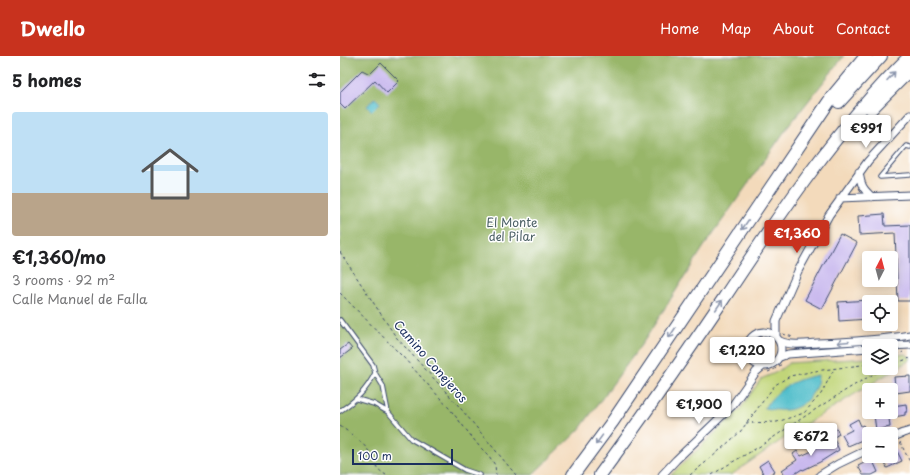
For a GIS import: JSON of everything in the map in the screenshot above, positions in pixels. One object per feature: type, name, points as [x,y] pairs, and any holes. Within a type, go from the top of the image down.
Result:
[{"type":"highway","points":[[573,475],[613,421],[832,97],[866,56]]},
{"type":"highway","points":[[775,181],[846,94],[881,56]]},
{"type":"highway","points":[[600,475],[631,433],[787,204],[850,121],[910,56]]},
{"type":"highway","points":[[787,204],[812,179],[867,114],[910,70]]},
{"type":"highway","points":[[867,114],[910,76]]},
{"type":"street","points":[[763,366],[752,360],[747,352],[748,342],[755,334],[764,331],[776,321],[798,271],[818,233],[840,198],[859,172],[910,115]]},
{"type":"street","points":[[859,172],[860,182],[863,189],[872,197]]},
{"type":"street","points":[[840,198],[910,195]]},
{"type":"street","points":[[662,475],[732,406],[756,372],[763,366],[776,362],[780,357],[782,352],[778,338],[776,321]]},
{"type":"street","points":[[764,331],[770,332],[785,343],[796,344],[837,342],[910,334]]},
{"type":"street","points":[[898,346],[910,345]]},
{"type":"street","points":[[780,357],[788,354],[862,349]]},
{"type":"street","points":[[747,384],[751,372],[752,360]]},
{"type":"street","points":[[898,436],[910,431]]},
{"type":"street","points":[[820,475],[862,452]]},
{"type":"lane","points":[[910,147],[906,146],[880,177],[910,175]]},
{"type":"lane","points":[[340,320],[372,365],[375,374],[383,386],[388,412]]},
{"type":"lane","points":[[340,411],[357,399],[369,386],[375,374]]},
{"type":"lane","points":[[357,399],[374,404],[388,412],[411,439],[465,470],[480,475]]},
{"type":"path","name":"Camino Conejeros","points":[[340,252],[396,337],[458,404],[516,475]]},
{"type":"path","points":[[340,293],[403,357],[449,408],[479,446],[489,456],[494,465],[496,475]]},
{"type":"path","points":[[898,362],[910,358]]},
{"type":"path","points":[[690,475],[740,432],[775,385],[790,376],[862,365]]},
{"type":"path","points":[[746,424],[758,422],[778,422],[804,413],[821,394],[835,369]]},
{"type":"path","points":[[712,475],[728,464],[760,447],[854,384],[871,375]]},
{"type":"path","points":[[340,426],[353,435],[370,452],[378,470],[386,475]]},
{"type":"path","points":[[898,443],[910,462]]},
{"type":"green space","name":"El Monte del Pilar","points":[[340,56],[844,56],[787,128],[703,248],[644,341],[579,430],[532,475],[340,475]]},
{"type":"green space","points":[[905,354],[910,357],[910,360],[898,367],[898,355]]},
{"type":"green space","points":[[862,358],[862,375],[886,375],[873,383],[862,383],[862,390],[793,432],[731,475],[671,475],[741,408],[761,379],[777,372],[789,363]]},
{"type":"water","points":[[375,98],[380,103],[372,111],[367,106]]},
{"type":"water","points":[[818,375],[815,388],[804,403],[792,409],[775,410],[764,408],[776,395],[794,382]]},
{"type":"building","points":[[381,63],[399,81],[387,93],[375,80],[345,109],[340,104],[340,92],[362,70],[370,74]]},
{"type":"building","points":[[884,214],[885,226],[910,225],[910,301],[898,301],[898,251],[896,251],[895,233],[859,235],[858,216]]},
{"type":"building","points":[[840,234],[857,243],[822,309],[805,300]]},
{"type":"building","points":[[862,300],[862,319],[839,321],[838,302]]},
{"type":"building","points":[[348,344],[352,349],[340,358],[340,350]]},
{"type":"building","points":[[910,376],[910,391],[898,393],[898,383],[895,383],[894,377]]},
{"type":"building","points":[[906,404],[907,412],[905,412],[905,415],[898,416],[898,405]]},
{"type":"building","points":[[858,419],[861,426],[863,425],[864,427],[862,427],[862,440],[848,446],[842,435],[852,430],[849,424]]},
{"type":"building","points":[[875,419],[889,419],[890,427],[876,427]]},
{"type":"building","points":[[837,429],[839,434],[831,439],[828,433]]},
{"type":"building","points":[[834,439],[839,450],[820,462],[803,470],[802,469],[793,475],[784,475],[782,470],[797,460],[793,454],[797,451],[801,456],[812,451],[808,445],[816,440],[820,446]]},
{"type":"building","points":[[898,453],[902,461],[898,463]]},
{"type":"building","points":[[768,460],[775,471],[769,475],[764,475],[759,466]]},
{"type":"building","points":[[864,463],[874,463],[878,472],[872,475],[863,475],[858,466]]},
{"type":"building","points":[[885,463],[898,463],[887,468]]}]
